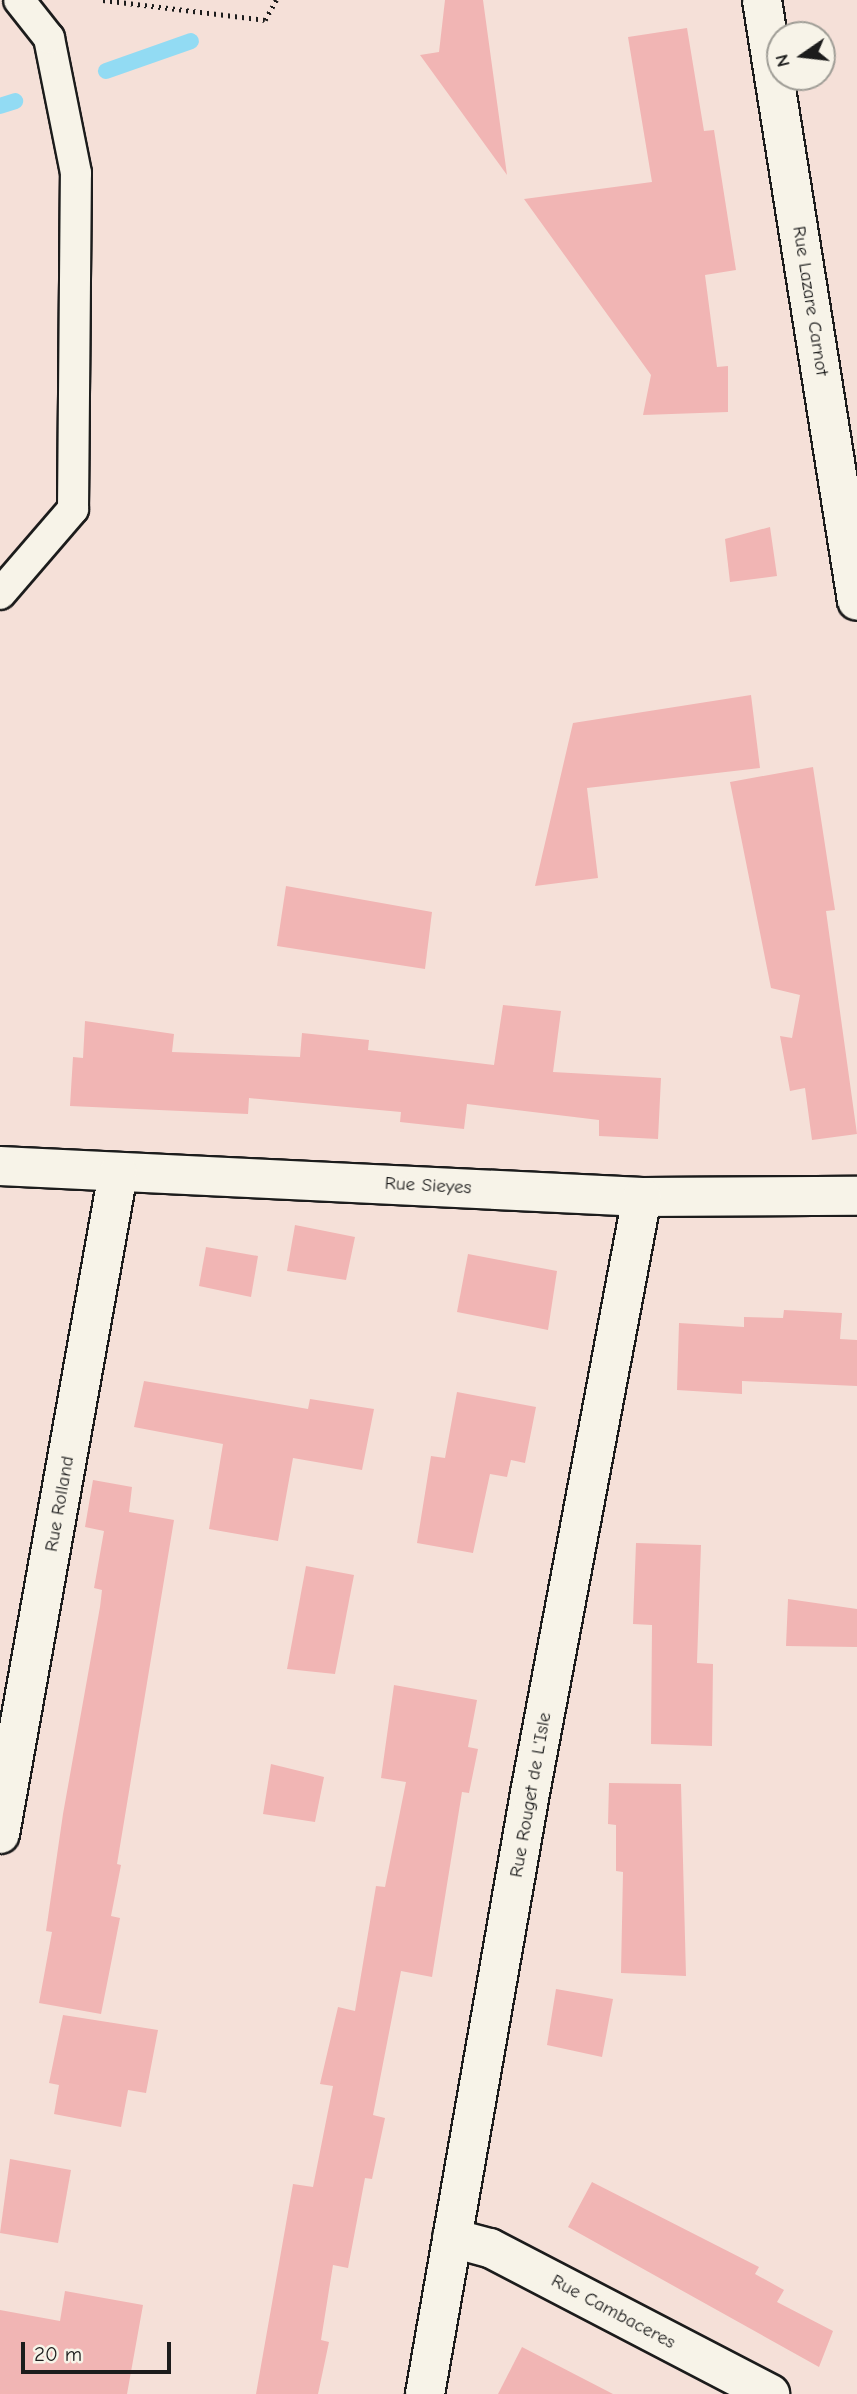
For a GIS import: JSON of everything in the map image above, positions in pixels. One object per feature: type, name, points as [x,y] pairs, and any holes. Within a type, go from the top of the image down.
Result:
[{"type":"street","name":"Rue Lazare Carnot","points":[[762,0],[857,601]]},
{"type":"street","name":"Rue Sieyes","points":[[0,1166],[642,1197],[857,1196]]},
{"type":"street","name":"Rue Rolland","points":[[0,1834],[118,1173]]},
{"type":"street","name":"Rue Rouget de L'Isle","points":[[425,2394],[530,1793],[642,1197]]},
{"type":"street","name":"Rue Cambaceres","points":[[453,2238],[490,2248],[771,2394]]},
{"type":"lane","points":[[0,594],[73,509],[76,173],[49,38],[19,0]]},
{"type":"path","points":[[103,0],[265,20],[276,0]]},
{"type":"building","points":[[445,0],[483,0],[507,175],[420,55],[439,52]]},
{"type":"building","points":[[687,28],[704,131],[714,130],[736,270],[705,275],[717,367],[728,366],[728,412],[643,415],[651,375],[524,199],[652,182],[628,37]]},
{"type":"building","points":[[770,527],[777,576],[730,582],[725,539]]},
{"type":"building","points":[[751,695],[760,768],[587,788],[598,878],[535,886],[573,723]]},
{"type":"building","points":[[813,767],[835,910],[826,911],[857,1134],[812,1140],[805,1088],[790,1091],[780,1036],[792,1038],[800,995],[771,988],[730,782]]},
{"type":"building","points":[[286,886],[432,912],[425,969],[277,946]]},
{"type":"building","points":[[503,1005],[561,1011],[553,1072],[661,1078],[658,1139],[599,1136],[599,1120],[467,1104],[464,1129],[400,1122],[401,1112],[249,1098],[248,1114],[70,1106],[73,1057],[83,1058],[85,1021],[174,1034],[172,1052],[300,1057],[302,1033],[369,1040],[368,1050],[494,1065]]},
{"type":"building","points":[[295,1225],[355,1237],[346,1280],[287,1271]]},
{"type":"building","points":[[206,1247],[258,1256],[251,1297],[199,1286]]},
{"type":"building","points":[[468,1254],[557,1271],[548,1330],[457,1312]]},
{"type":"building","points":[[784,1310],[842,1313],[840,1339],[857,1340],[857,1386],[742,1381],[742,1394],[677,1390],[679,1323],[744,1327],[744,1317],[783,1318]]},
{"type":"building","points":[[144,1381],[308,1409],[310,1399],[374,1409],[362,1470],[293,1458],[278,1541],[209,1529],[223,1444],[134,1427]]},
{"type":"building","points":[[457,1392],[536,1407],[525,1463],[511,1460],[507,1477],[490,1474],[473,1553],[417,1543],[431,1456],[445,1458]]},
{"type":"building","points":[[93,1480],[132,1487],[129,1512],[174,1520],[117,1864],[121,1865],[111,1916],[120,1918],[101,2014],[39,2003],[52,1932],[46,1931],[63,1814],[102,1590],[94,1588],[104,1531],[85,1527]]},
{"type":"building","points":[[636,1543],[701,1545],[697,1663],[713,1664],[712,1746],[651,1744],[652,1625],[633,1624]]},
{"type":"building","points":[[306,1566],[354,1575],[335,1674],[287,1669]]},
{"type":"building","points":[[788,1599],[857,1609],[857,1647],[786,1646]]},
{"type":"building","points":[[394,1685],[477,1700],[468,1747],[478,1749],[469,1793],[462,1792],[432,1977],[401,1971],[373,2115],[385,2118],[372,2179],[365,2178],[348,2268],[333,2265],[321,2340],[329,2342],[318,2394],[256,2394],[293,2184],[313,2187],[333,2086],[320,2084],[338,2007],[355,2011],[376,1886],[385,1887],[406,1782],[381,1778]]},
{"type":"building","points":[[271,1764],[324,1777],[315,1822],[263,1814]]},
{"type":"building","points":[[609,1783],[681,1784],[686,1976],[621,1973],[623,1872],[616,1871],[616,1825],[608,1824]]},
{"type":"building","points":[[556,1989],[613,1999],[602,2057],[547,2045]]},
{"type":"building","points":[[63,2015],[158,2030],[146,2093],[128,2090],[121,2127],[54,2114],[59,2085],[49,2083]]},
{"type":"building","points":[[10,2159],[71,2170],[58,2243],[0,2233]]},
{"type":"building","points":[[592,2182],[759,2267],[755,2274],[784,2290],[777,2302],[833,2331],[819,2367],[568,2227]]},
{"type":"building","points":[[65,2291],[143,2305],[127,2394],[0,2394],[0,2310],[60,2321]]},
{"type":"building","points":[[522,2347],[613,2394],[498,2394]]},
{"type":"waterway","points":[[106,71],[191,41]]},
{"type":"waterway","points":[[0,106],[15,101]]}]
